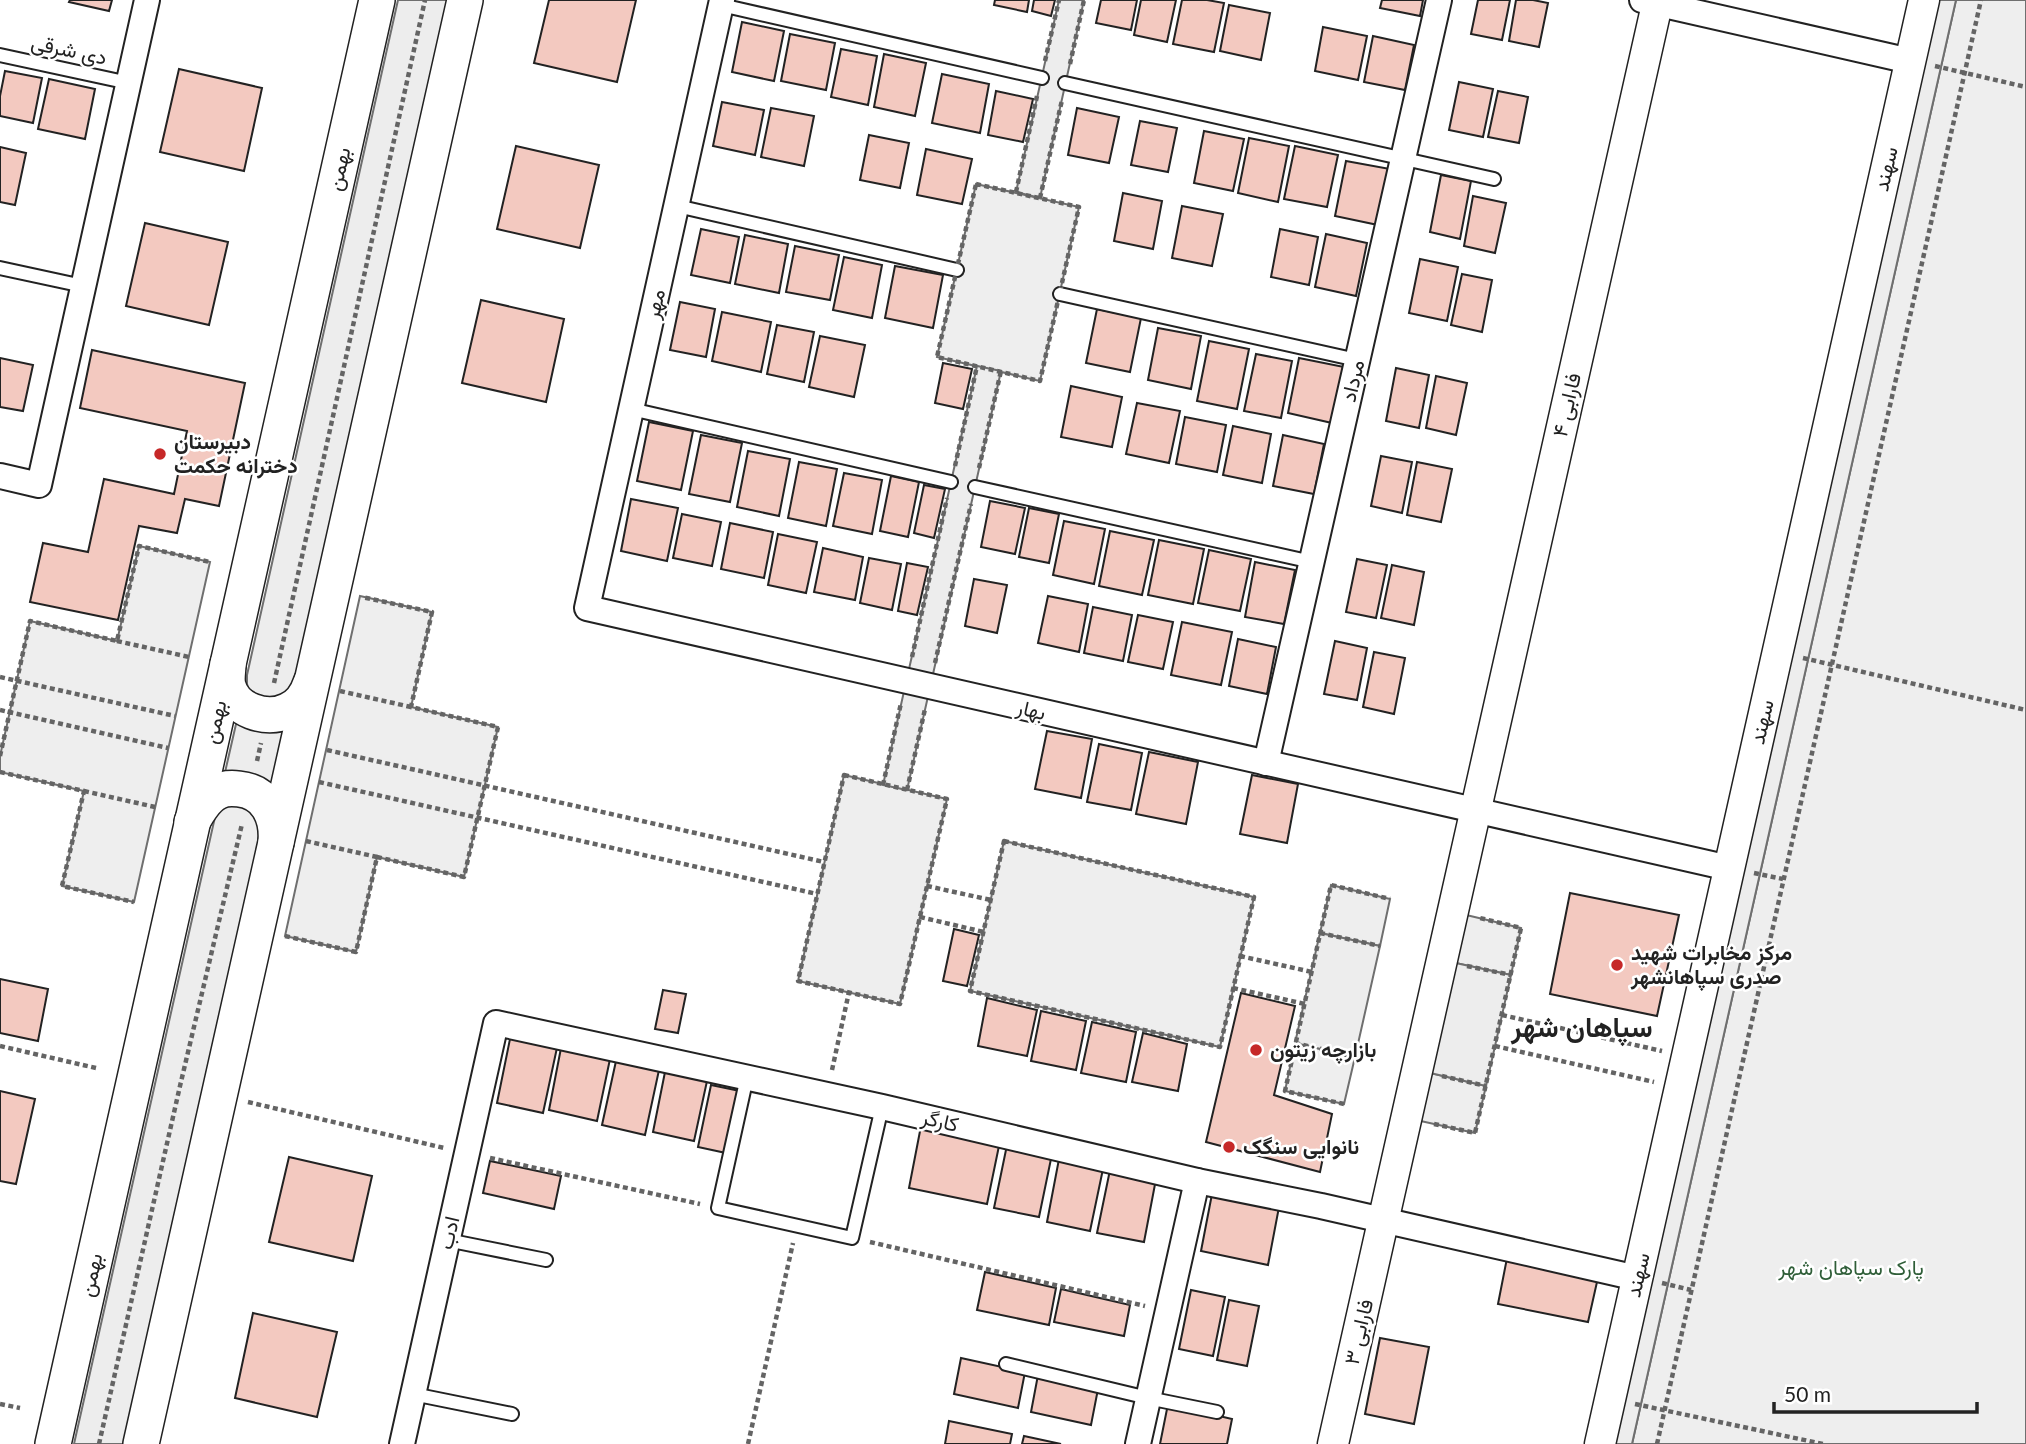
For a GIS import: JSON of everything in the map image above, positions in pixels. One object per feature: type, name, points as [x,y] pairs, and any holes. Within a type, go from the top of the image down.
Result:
[{"type":"main road","name":"بهمن","points":[[52,1444],[377,0]]},
{"type":"main road","points":[[141,1444],[291,842],[326,686],[465,0]]},
{"type":"main road","points":[[229,661],[228,688],[235,700],[246,709],[267,715],[286,712],[307,694],[326,686]]},
{"type":"main road","points":[[192,823],[208,798],[218,790],[250,790],[266,803],[274,815],[277,828],[291,842]]},
{"type":"street","points":[[0,476],[39,485],[148,0]]},
{"type":"street","name":"مرداد","points":[[1266,763],[1439,0]]},
{"type":"street","name":"سهند","points":[[1600,1444],[1924,0]]},
{"type":"street","points":[[1652,1],[1910,61]]},
{"type":"street","name":"فارابی ۴","points":[[1384,1221],[1652,1]]},
{"type":"street","name":"مهر","points":[[587,608],[722,2]]},
{"type":"street","name":"بهار","points":[[587,608],[1729,867]]},
{"type":"street","name":"کارگر","points":[[495,1023],[882,1107],[1197,1181],[1637,1278]]},
{"type":"street","name":"ادب","points":[[402,1444],[495,1023]]},
{"type":"street","points":[[1138,1444],[1197,1181]]},
{"type":"street","name":"فارابی ۳","points":[[1334,1444],[1384,1221]]},
{"type":"lane","points":[[722,2],[1042,78]]},
{"type":"lane","name":"دی شرقی","points":[[0,55],[129,83]]},
{"type":"lane","points":[[1065,83],[1494,179]]},
{"type":"lane","points":[[677,206],[957,270]]},
{"type":"lane","points":[[0,268],[83,286]]},
{"type":"lane","points":[[1060,293],[1357,360]]},
{"type":"lane","points":[[631,409],[951,482]]},
{"type":"lane","points":[[975,487],[1312,562]]},
{"type":"lane","points":[[747,1077],[718,1208],[797,1226],[852,1238],[882,1107]]},
{"type":"lane","points":[[447,1240],[546,1261]]},
{"type":"lane","points":[[1006,1364],[1217,1412]]},
{"type":"lane","points":[[413,1394],[512,1414]]},
{"type":"path","points":[[1657,1444],[1980,0]]},
{"type":"path","points":[[1910,61],[2026,86]]},
{"type":"path","points":[[1016,192],[1040,198]]},
{"type":"path","points":[[883,785],[918,684],[975,487],[1001,372],[977,366],[951,482],[918,684],[907,790]]},
{"type":"path","points":[[117,641],[139,546],[210,562]]},
{"type":"path","points":[[360,596],[432,612],[411,707]]},
{"type":"path","points":[[0,756],[30,621],[189,657]]},
{"type":"path","points":[[1777,653],[2026,710]]},
{"type":"path","points":[[0,677],[175,716]]},
{"type":"path","points":[[291,842],[377,857],[464,877],[498,727],[326,686]]},
{"type":"path","points":[[0,710],[168,748]]},
{"type":"path","points":[[326,750],[824,862]]},
{"type":"path","points":[[0,772],[155,807]]},
{"type":"path","points":[[844,775],[907,790],[947,799],[900,1004],[797,981],[844,775]]},
{"type":"path","points":[[319,782],[817,894]]},
{"type":"path","points":[[84,791],[62,886],[134,902]]},
{"type":"path","points":[[1004,841],[1254,897],[1220,1047],[970,991],[991,900],[1004,841]]},
{"type":"path","points":[[285,936],[356,952],[377,857]]},
{"type":"path","points":[[1344,1104],[1285,1091],[1331,885],[1391,899]]},
{"type":"path","points":[[927,886],[991,900]]},
{"type":"path","points":[[920,917],[984,932]]},
{"type":"path","points":[[1428,1123],[1475,1133],[1511,975],[1521,928],[1474,917]]},
{"type":"path","points":[[1321,933],[1380,946]]},
{"type":"path","points":[[1240,956],[1312,972]]},
{"type":"path","points":[[1463,965],[1511,975]]},
{"type":"path","points":[[1233,988],[1305,1004]]},
{"type":"path","points":[[826,1095],[849,992]]},
{"type":"path","points":[[1502,1015],[1687,1057]]},
{"type":"path","points":[[1296,1043],[1355,1057]]},
{"type":"path","points":[[0,1046],[96,1068]]},
{"type":"path","points":[[1495,1046],[1680,1089]]},
{"type":"path","points":[[1438,1075],[1486,1086]]},
{"type":"path","points":[[748,1444],[797,1226]]},
{"type":"path","points":[[852,1238],[1167,1311]]},
{"type":"path","points":[[1610,1399],[1823,1444]]},
{"type":"path","points":[[0,1404],[20,1408]]},
{"type":"green space","name":"پارک سپاهان شهر","points":[[1956,0],[2026,0],[2026,1444],[1632,1444]]},
{"type":"green space","points":[[976,184],[1079,207],[1040,381],[937,357]]},
{"type":"green space","points":[[139,546],[210,562],[134,902],[62,886],[84,791],[0,772],[0,756],[30,621],[117,641]]},
{"type":"green space","points":[[360,596],[432,612],[411,707],[498,727],[464,877],[377,857],[356,952],[285,936]]},
{"type":"green space","points":[[844,775],[947,799],[900,1004],[798,981]]},
{"type":"green space","points":[[1004,841],[1254,897],[1220,1047],[970,991]]},
{"type":"green space","points":[[1331,885],[1390,899],[1380,946],[1320,933]]},
{"type":"green space","points":[[1462,914],[1521,928],[1511,975],[1451,962]]},
{"type":"green space","points":[[1295,1043],[1355,1057],[1344,1104],[1285,1091]]},
{"type":"green space","points":[[1426,1072],[1486,1086],[1475,1133],[1416,1120]]},
{"type":"shaded area","points":[[398,0],[449,0],[294,685],[275,704],[250,693],[247,675]]},
{"type":"shaded area","points":[[1059,0],[1084,0],[1040,198],[1016,192]]},
{"type":"shaded area","points":[[1926,0],[1956,0],[1632,1444],[1603,1444]]},
{"type":"shaded area","points":[[977,366],[1001,371],[907,790],[883,785]]},
{"type":"shaded area","points":[[239,711],[286,721],[270,792],[223,781]]},
{"type":"shaded area","points":[[244,799],[262,828],[124,1444],[74,1444],[215,817],[219,808]]},
{"type":"shaded area","points":[[1320,933],[1380,946],[1355,1057],[1295,1043]]},
{"type":"shaded area","points":[[1451,962],[1511,975],[1486,1086],[1426,1072]]},
{"type":"building","points":[[112,0],[109,11],[69,2]]},
{"type":"building","points":[[549,0],[636,0],[617,82],[534,63]]},
{"type":"building","points":[[995,0],[1029,0],[1027,12],[994,5]]},
{"type":"building","points":[[1034,0],[1055,0],[1051,16],[1032,11]]},
{"type":"building","points":[[1101,0],[1137,0],[1131,30],[1096,23]]},
{"type":"building","points":[[1141,0],[1176,0],[1167,42],[1134,35]]},
{"type":"building","points":[[1182,0],[1224,3],[1214,52],[1173,44]]},
{"type":"building","points":[[1382,0],[1423,0],[1420,16],[1380,8]]},
{"type":"building","points":[[1478,0],[1510,0],[1502,40],[1471,34]]},
{"type":"building","points":[[1516,0],[1548,3],[1539,47],[1509,41]]},
{"type":"building","points":[[1229,5],[1270,13],[1261,60],[1220,51]]},
{"type":"building","points":[[742,22],[784,31],[774,81],[732,72]]},
{"type":"building","points":[[1323,27],[1367,36],[1358,80],[1315,71]]},
{"type":"building","points":[[790,34],[835,43],[826,90],[781,81]]},
{"type":"building","points":[[1373,36],[1414,45],[1405,90],[1364,82]]},
{"type":"building","points":[[841,49],[877,56],[868,105],[831,97]]},
{"type":"building","points":[[884,54],[926,63],[915,116],[874,107]]},
{"type":"building","points":[[179,69],[262,88],[244,171],[160,152]]},
{"type":"building","points":[[5,71],[42,78],[33,123],[0,116],[0,96]]},
{"type":"building","points":[[942,74],[989,84],[980,133],[932,123]]},
{"type":"building","points":[[49,79],[95,89],[85,139],[38,129]]},
{"type":"building","points":[[1459,82],[1493,89],[1483,137],[1449,130]]},
{"type":"building","points":[[996,91],[1033,99],[1023,142],[988,135]]},
{"type":"building","points":[[1498,91],[1528,97],[1519,143],[1488,137]]},
{"type":"building","points":[[722,102],[764,110],[755,155],[713,146]]},
{"type":"building","points":[[771,108],[814,116],[804,166],[761,157]]},
{"type":"building","points":[[1077,108],[1119,117],[1109,163],[1068,155]]},
{"type":"building","points":[[1140,121],[1177,128],[1168,172],[1131,165]]},
{"type":"building","points":[[1204,131],[1244,139],[1233,191],[1194,183]]},
{"type":"building","points":[[869,135],[909,143],[900,188],[860,180]]},
{"type":"building","points":[[1249,138],[1289,146],[1278,202],[1238,193]]},
{"type":"building","points":[[516,146],[599,165],[580,248],[497,229]]},
{"type":"building","points":[[1295,146],[1338,155],[1327,207],[1284,199]]},
{"type":"building","points":[[0,147],[26,153],[15,205],[0,202]]},
{"type":"building","points":[[926,149],[972,159],[962,204],[917,195]]},
{"type":"building","points":[[1346,161],[1390,169],[1378,225],[1335,216]]},
{"type":"building","points":[[1441,175],[1471,181],[1460,239],[1430,232]]},
{"type":"building","points":[[1123,193],[1162,201],[1153,249],[1114,241]]},
{"type":"building","points":[[1473,196],[1506,203],[1495,253],[1464,246]]},
{"type":"building","points":[[1182,206],[1223,214],[1212,266],[1172,258]]},
{"type":"building","points":[[145,223],[228,242],[209,325],[126,306]]},
{"type":"building","points":[[701,229],[739,237],[730,283],[691,275]]},
{"type":"building","points":[[1280,229],[1318,237],[1309,285],[1271,277]]},
{"type":"building","points":[[1326,234],[1367,243],[1356,296],[1315,287]]},
{"type":"building","points":[[745,235],[788,244],[779,293],[735,284]]},
{"type":"building","points":[[795,246],[839,255],[830,300],[786,292]]},
{"type":"building","points":[[844,257],[882,265],[872,318],[833,310]]},
{"type":"building","points":[[1420,259],[1458,267],[1447,321],[1409,313]]},
{"type":"building","points":[[895,266],[943,275],[933,328],[885,318]]},
{"type":"building","points":[[1462,274],[1492,280],[1482,332],[1451,325]]},
{"type":"building","points":[[481,300],[564,319],[546,402],[462,383]]},
{"type":"building","points":[[680,302],[715,309],[706,357],[670,350]]},
{"type":"building","points":[[1097,309],[1141,318],[1130,372],[1086,363]]},
{"type":"building","points":[[722,312],[771,322],[761,372],[712,361]]},
{"type":"building","points":[[777,325],[814,332],[804,382],[767,374]]},
{"type":"building","points":[[1158,328],[1201,336],[1191,389],[1148,380]]},
{"type":"building","points":[[820,336],[865,345],[854,397],[809,387]]},
{"type":"building","points":[[1209,341],[1249,349],[1237,409],[1197,401]]},
{"type":"building","points":[[92,350],[245,383],[219,506],[185,499],[177,533],[139,526],[118,620],[30,602],[43,543],[88,552],[104,479],[174,494],[187,431],[80,408]]},
{"type":"building","points":[[1256,354],[1292,361],[1281,418],[1244,411]]},
{"type":"building","points":[[0,358],[33,365],[23,411],[0,407]]},
{"type":"building","points":[[1299,358],[1344,367],[1332,423],[1288,413]]},
{"type":"building","points":[[943,363],[972,369],[963,409],[935,403]]},
{"type":"building","points":[[1396,368],[1429,375],[1419,428],[1386,421]]},
{"type":"building","points":[[1436,376],[1467,383],[1456,435],[1426,428]]},
{"type":"building","points":[[1071,386],[1122,397],[1112,447],[1061,437]]},
{"type":"building","points":[[1137,403],[1180,411],[1169,463],[1126,454]]},
{"type":"building","points":[[1185,417],[1226,425],[1217,472],[1176,464]]},
{"type":"building","points":[[649,422],[693,431],[681,490],[637,481]]},
{"type":"building","points":[[1233,426],[1271,434],[1262,483],[1223,475]]},
{"type":"building","points":[[701,435],[742,443],[730,502],[689,494]]},
{"type":"building","points":[[1283,435],[1324,444],[1314,494],[1273,486]]},
{"type":"building","points":[[748,451],[790,459],[779,516],[737,507]]},
{"type":"building","points":[[1381,456],[1412,462],[1402,513],[1371,506]]},
{"type":"building","points":[[799,462],[837,469],[826,526],[788,518]]},
{"type":"building","points":[[1417,462],[1452,469],[1441,522],[1407,515]]},
{"type":"building","points":[[844,473],[882,480],[872,534],[833,526]]},
{"type":"building","points":[[891,476],[919,482],[908,537],[880,531]]},
{"type":"building","points":[[924,485],[945,489],[934,538],[914,533]]},
{"type":"building","points":[[631,499],[678,508],[667,561],[621,551]]},
{"type":"building","points":[[990,501],[1025,508],[1015,554],[981,547]]},
{"type":"building","points":[[1029,508],[1059,514],[1049,563],[1019,557]]},
{"type":"building","points":[[682,514],[721,522],[712,566],[673,558]]},
{"type":"building","points":[[1064,521],[1105,529],[1094,584],[1053,575]]},
{"type":"building","points":[[730,523],[773,532],[764,578],[721,569]]},
{"type":"building","points":[[1110,531],[1154,540],[1142,595],[1099,586]]},
{"type":"building","points":[[778,534],[817,542],[806,593],[768,585]]},
{"type":"building","points":[[1159,540],[1204,549],[1193,604],[1148,595]]},
{"type":"building","points":[[823,548],[863,557],[855,600],[814,592]]},
{"type":"building","points":[[1209,550],[1251,559],[1240,611],[1198,603]]},
{"type":"building","points":[[869,558],[901,564],[892,610],[860,603]]},
{"type":"building","points":[[1357,559],[1387,565],[1376,618],[1346,612]]},
{"type":"building","points":[[1255,562],[1295,570],[1284,624],[1245,617]]},
{"type":"building","points":[[907,563],[928,567],[917,615],[898,611]]},
{"type":"building","points":[[1392,565],[1424,572],[1414,625],[1381,618]]},
{"type":"building","points":[[974,579],[1007,585],[997,633],[965,626]]},
{"type":"building","points":[[1048,596],[1088,604],[1079,652],[1038,643]]},
{"type":"building","points":[[1093,607],[1132,615],[1123,661],[1084,653]]},
{"type":"building","points":[[1138,615],[1173,622],[1163,669],[1128,662]]},
{"type":"building","points":[[1182,622],[1232,632],[1221,685],[1171,675]]},
{"type":"building","points":[[1238,639],[1276,647],[1267,694],[1229,686]]},
{"type":"building","points":[[1335,641],[1367,648],[1357,700],[1324,694]]},
{"type":"building","points":[[1374,652],[1405,658],[1394,714],[1363,707]]},
{"type":"building","points":[[1047,731],[1092,739],[1081,798],[1035,789]]},
{"type":"building","points":[[1099,744],[1142,753],[1131,810],[1087,802]]},
{"type":"building","points":[[1149,752],[1198,762],[1186,824],[1136,814]]},
{"type":"building","points":[[1252,775],[1298,784],[1287,843],[1240,834]]},
{"type":"building","points":[[1570,893],[1679,915],[1657,1016],[1550,994]]},
{"type":"building","points":[[954,929],[979,935],[967,986],[943,981]]},
{"type":"building","points":[[0,979],[48,989],[38,1041],[0,1033]]},
{"type":"building","points":[[663,990],[686,994],[678,1033],[655,1029]]},
{"type":"building","name":"بازارچه زیتون","points":[[1241,993],[1295,1006],[1274,1095],[1332,1114],[1320,1172],[1206,1142]]},
{"type":"building","points":[[987,998],[1037,1010],[1027,1056],[978,1046]]},
{"type":"building","points":[[1041,1011],[1086,1021],[1076,1070],[1031,1061]]},
{"type":"building","points":[[1092,1022],[1136,1032],[1126,1082],[1081,1073]]},
{"type":"building","points":[[1143,1033],[1187,1044],[1178,1091],[1132,1082]]},
{"type":"building","points":[[511,1034],[558,1043],[543,1113],[497,1103]]},
{"type":"building","points":[[561,1048],[610,1059],[597,1121],[549,1110]]},
{"type":"building","points":[[616,1061],[659,1070],[645,1135],[602,1125]]},
{"type":"building","points":[[665,1072],[707,1081],[694,1141],[653,1132]]},
{"type":"building","points":[[711,1085],[740,1091],[726,1153],[698,1147]]},
{"type":"building","points":[[0,1091],[35,1099],[16,1184],[0,1181]]},
{"type":"building","points":[[921,1126],[1000,1141],[987,1204],[909,1188]]},
{"type":"building","points":[[1007,1145],[1052,1154],[1039,1217],[994,1208]]},
{"type":"building","points":[[289,1157],[372,1176],[353,1261],[269,1242]]},
{"type":"building","points":[[1059,1159],[1103,1169],[1090,1231],[1047,1222]]},
{"type":"building","points":[[490,1161],[561,1176],[554,1209],[483,1193]]},
{"type":"building","points":[[1110,1170],[1156,1179],[1144,1242],[1097,1233]]},
{"type":"building","points":[[1212,1194],[1279,1207],[1268,1265],[1201,1251]]},
{"type":"building","points":[[1508,1253],[1599,1273],[1588,1322],[1498,1304]]},
{"type":"building","points":[[985,1272],[1056,1288],[1049,1325],[977,1310]]},
{"type":"building","points":[[1061,1289],[1130,1305],[1124,1336],[1054,1322]]},
{"type":"building","points":[[1191,1290],[1225,1297],[1213,1356],[1179,1349]]},
{"type":"building","points":[[1229,1300],[1259,1306],[1247,1366],[1217,1360]]},
{"type":"building","points":[[253,1313],[337,1332],[317,1417],[235,1398]]},
{"type":"building","points":[[1380,1338],[1429,1347],[1414,1424],[1365,1414]]},
{"type":"building","points":[[961,1358],[1025,1372],[1018,1408],[954,1394]]},
{"type":"building","points":[[1038,1375],[1098,1389],[1091,1425],[1031,1412]]},
{"type":"building","points":[[1168,1404],[1232,1419],[1227,1444],[1160,1444]]},
{"type":"building","points":[[949,1421],[1012,1434],[1010,1444],[945,1444]]},
{"type":"building","points":[[1024,1436],[1061,1444],[1022,1444]]},
{"type":"place","name":"دبیرستان دخترانه حکمت","points":[[160,454]]},
{"type":"place","name":"مرکز مخابرات شهید صدری سپاهانشهر","points":[[1617,965]]},
{"type":"place","name":"بازارچه زیتون","points":[[1256,1050]]},
{"type":"place","name":"نانوایی سنگک","points":[[1229,1147]]},
{"type":"district","name":"سپاهان شهر","points":[[1582,1027]]}]
